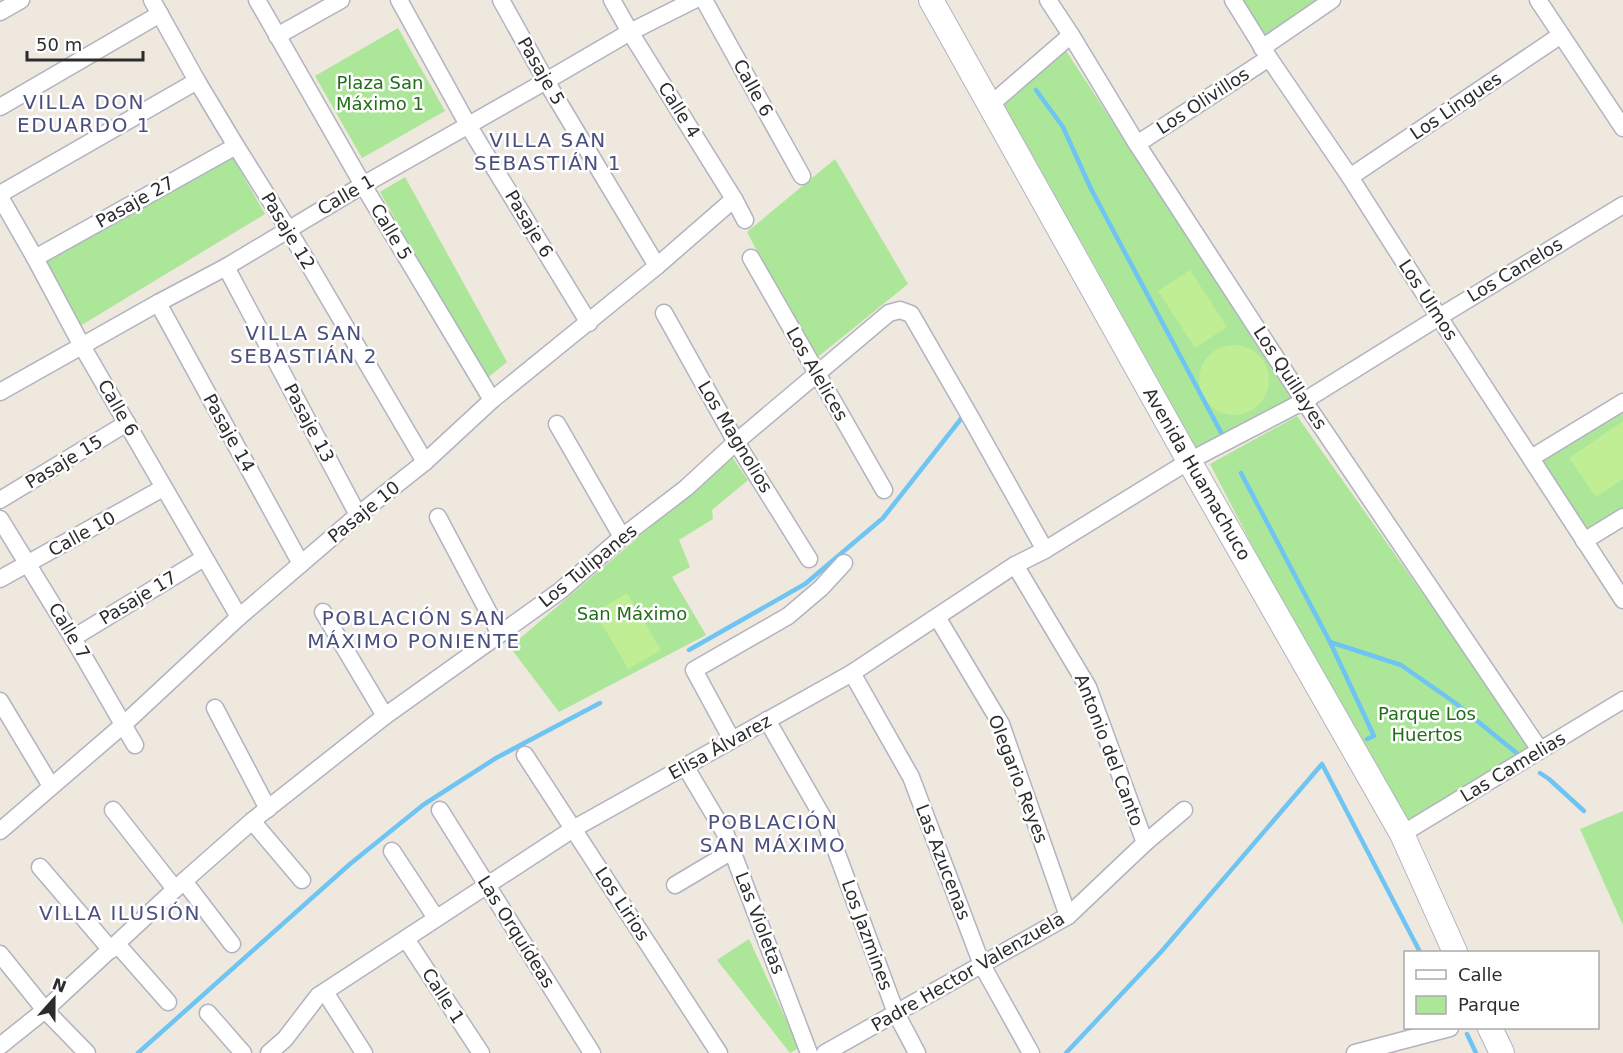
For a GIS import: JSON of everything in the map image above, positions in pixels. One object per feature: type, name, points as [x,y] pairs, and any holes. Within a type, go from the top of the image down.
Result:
[{"type":"main road","name":"Avenida Huamachuco","points":[[931,0],[1189,461],[1402,834],[1455,951]]},
{"type":"main road","points":[[1490,1029],[1502,1053]]},
{"type":"street","points":[[0,12],[21,0]]},
{"type":"street","name":"Calle 5","points":[[257,0],[363,184],[492,400]]},
{"type":"street","points":[[277,36],[340,0]]},
{"type":"street","name":"Pasaje 6","points":[[399,0],[468,124],[588,323]]},
{"type":"street","name":"Pasaje 5","points":[[501,0],[546,81],[657,266]]},
{"type":"street","name":"Calle 4","points":[[612,0],[734,198],[745,220]]},
{"type":"street","name":"Calle 1","points":[[0,392],[226,267],[363,184],[630,32],[694,0]]},
{"type":"street","name":"Calle 6","points":[[704,0],[801,176]]},
{"type":"street","name":"Los Quillayes","points":[[1048,0],[1137,144],[1304,401],[1540,750]]},
{"type":"street","name":"Los Ulmos","points":[[1233,0],[1623,600]]},
{"type":"street","name":"Los Olivillos","points":[[1137,144],[1266,53],[1332,0]]},
{"type":"street","points":[[1538,0],[1623,128]]},
{"type":"street","points":[[0,107],[156,7]]},
{"type":"street","name":"Pasaje 12","points":[[156,7],[197,81],[288,229],[425,462]]},
{"type":"street","points":[[990,105],[1071,35]]},
{"type":"street","name":"Los Lingues","points":[[1350,177],[1561,35]]},
{"type":"street","points":[[0,195],[197,81]]},
{"type":"street","name":"Pasaje 27","points":[[35,258],[236,146]]},
{"type":"street","name":"Calle 6","points":[[0,195],[82,346],[239,617]]},
{"type":"street","name":"Pasaje 10","points":[[0,831],[123,724],[239,617],[358,515],[425,462],[492,400],[657,266],[734,198]]},
{"type":"street","name":"Los Canelos","points":[[1189,461],[1304,401],[1623,205]]},
{"type":"street","name":"Los Alelices","points":[[751,258],[884,490]]},
{"type":"street","name":"Pasaje 13","points":[[226,267],[358,515]]},
{"type":"street","name":"Pasaje 14","points":[[158,303],[301,564]]},
{"type":"street","name":"Los Tulipanes","points":[[0,1046],[45,1010],[252,821],[386,716],[560,591],[622,537],[686,489],[736,442],[890,313],[900,310],[911,314],[1045,550]]},
{"type":"street","name":"Los Magnolios","points":[[664,313],[736,442],[809,559]]},
{"type":"street","points":[[1531,458],[1623,402]]},
{"type":"street","name":"Pasaje 15","points":[[0,500],[127,423]]},
{"type":"street","points":[[557,424],[622,537]]},
{"type":"street","name":"Elisa Álvarez","points":[[269,1053],[285,1039],[318,996],[573,829],[852,673],[1015,565],[1045,550],[1189,461]]},
{"type":"street","name":"Calle 10","points":[[0,579],[164,488]]},
{"type":"street","points":[[438,517],[500,634]]},
{"type":"street","points":[[1584,542],[1623,517]]},
{"type":"street","name":"Calle 7","points":[[0,519],[135,745]]},
{"type":"street","name":"Pasaje 17","points":[[73,638],[204,558]]},
{"type":"street","points":[[732,740],[694,670],[788,615],[820,588],[844,563]]},
{"type":"street","name":"Antonio del Canto","points":[[1015,565],[1088,687],[1145,843]]},
{"type":"street","points":[[323,612],[386,716]]},
{"type":"street","name":"Olegario Reyes","points":[[937,617],[1001,724],[1068,916]]},
{"type":"street","name":"Las Azucenas","points":[[852,673],[911,777],[982,964],[1030,1053]]},
{"type":"street","name":"Las Camelias","points":[[1402,834],[1623,700]]},
{"type":"street","points":[[0,701],[51,786]]},
{"type":"street","points":[[215,708],[268,809]]},
{"type":"street","name":"Los Jazmines","points":[[767,720],[825,821],[896,1013],[917,1053]]},
{"type":"street","name":"Los Lirios","points":[[525,755],[719,1053]]},
{"type":"street","name":"Las Violetas","points":[[685,766],[726,836],[809,1053]]},
{"type":"street","points":[[113,810],[232,944]]},
{"type":"street","name":"Las Orquídeas","points":[[440,810],[592,1053]]},
{"type":"street","name":"Padre Hector Valenzuela","points":[[825,1053],[1068,916],[1145,843],[1184,810]]},
{"type":"street","points":[[252,821],[302,880]]},
{"type":"street","points":[[392,851],[436,918]]},
{"type":"street","points":[[675,885],[732,851]]},
{"type":"street","points":[[40,867],[168,1002]]},
{"type":"street","name":"Calle 1","points":[[406,939],[481,1053]]},
{"type":"street","points":[[0,954],[45,1010],[87,1053]]},
{"type":"street","points":[[325,992],[364,1053]]},
{"type":"street","points":[[208,1013],[243,1053]]},
{"type":"street","points":[[1355,1053],[1446,1029]]},
{"type":"green space","points":[[1242,0],[1319,0],[1265,37]]},
{"type":"green space","name":"Plaza San Máximo 1","points":[[398,28],[445,111],[362,158],[315,76]]},
{"type":"green space","points":[[1061,43],[1295,401],[1198,451],[1082,243],[994,104]]},
{"type":"green space","points":[[232,156],[265,214],[80,326],[46,260]]},
{"type":"green space","points":[[835,159],[908,284],[814,360],[747,232]]},
{"type":"green space","points":[[405,177],[507,362],[485,380],[380,192]]},
{"type":"green space","points":[[1190,270],[1227,327],[1195,348],[1158,291]]},
{"type":"green space","points":[[1234,345],[1247,348],[1259,355],[1266,367],[1269,380],[1266,393],[1259,405],[1247,412],[1234,415],[1221,412],[1209,405],[1202,393],[1199,380],[1202,367],[1209,355],[1221,348]]},
{"type":"green space","points":[[1623,411],[1623,508],[1587,531],[1542,461]]},
{"type":"green space","name":"Parque Los Huertos","points":[[1297,416],[1532,748],[1399,829],[1210,464]]},
{"type":"green space","points":[[1623,421],[1623,479],[1596,497],[1569,458]]},
{"type":"green space","name":"San Máximo","points":[[732,457],[748,480],[712,510],[713,519],[679,540],[690,567],[672,577],[706,635],[559,712],[510,647]]},
{"type":"green space","points":[[627,593],[661,650],[628,669],[595,612]]},
{"type":"green space","points":[[1623,811],[1623,925],[1580,829]]},
{"type":"green space","points":[[749,939],[799,1048],[790,1053],[717,960]]},
{"type":"waterway","points":[[1036,90],[1063,127],[1091,189],[1224,438]]},
{"type":"waterway","points":[[689,650],[805,584],[883,518],[964,415]]},
{"type":"waterway","points":[[1241,473],[1330,642],[1374,736],[1367,739]]},
{"type":"waterway","points":[[1330,642],[1401,665],[1454,702],[1519,755]]},
{"type":"waterway","points":[[138,1053],[350,864],[423,805],[496,758],[600,703]]},
{"type":"waterway","points":[[1066,1053],[1161,952],[1322,764],[1419,951]]},
{"type":"waterway","points":[[1540,773],[1584,811]]},
{"type":"waterway","points":[[1467,1034],[1476,1053]]},
{"type":"district","name":"VILLA DON EDUARDO 1","points":[[84,114]]},
{"type":"district","name":"VILLA SAN SEBASTIÁN 1","points":[[548,152]]},
{"type":"district","name":"VILLA SAN SEBASTIÁN 2","points":[[304,344]]},
{"type":"district","name":"POBLACIÓN SAN MÁXIMO PONIENTE","points":[[414,630]]},
{"type":"district","name":"POBLACIÓN SAN MÁXIMO","points":[[773,834]]},
{"type":"district","name":"VILLA ILUSIÓN","points":[[120,913]]}]
